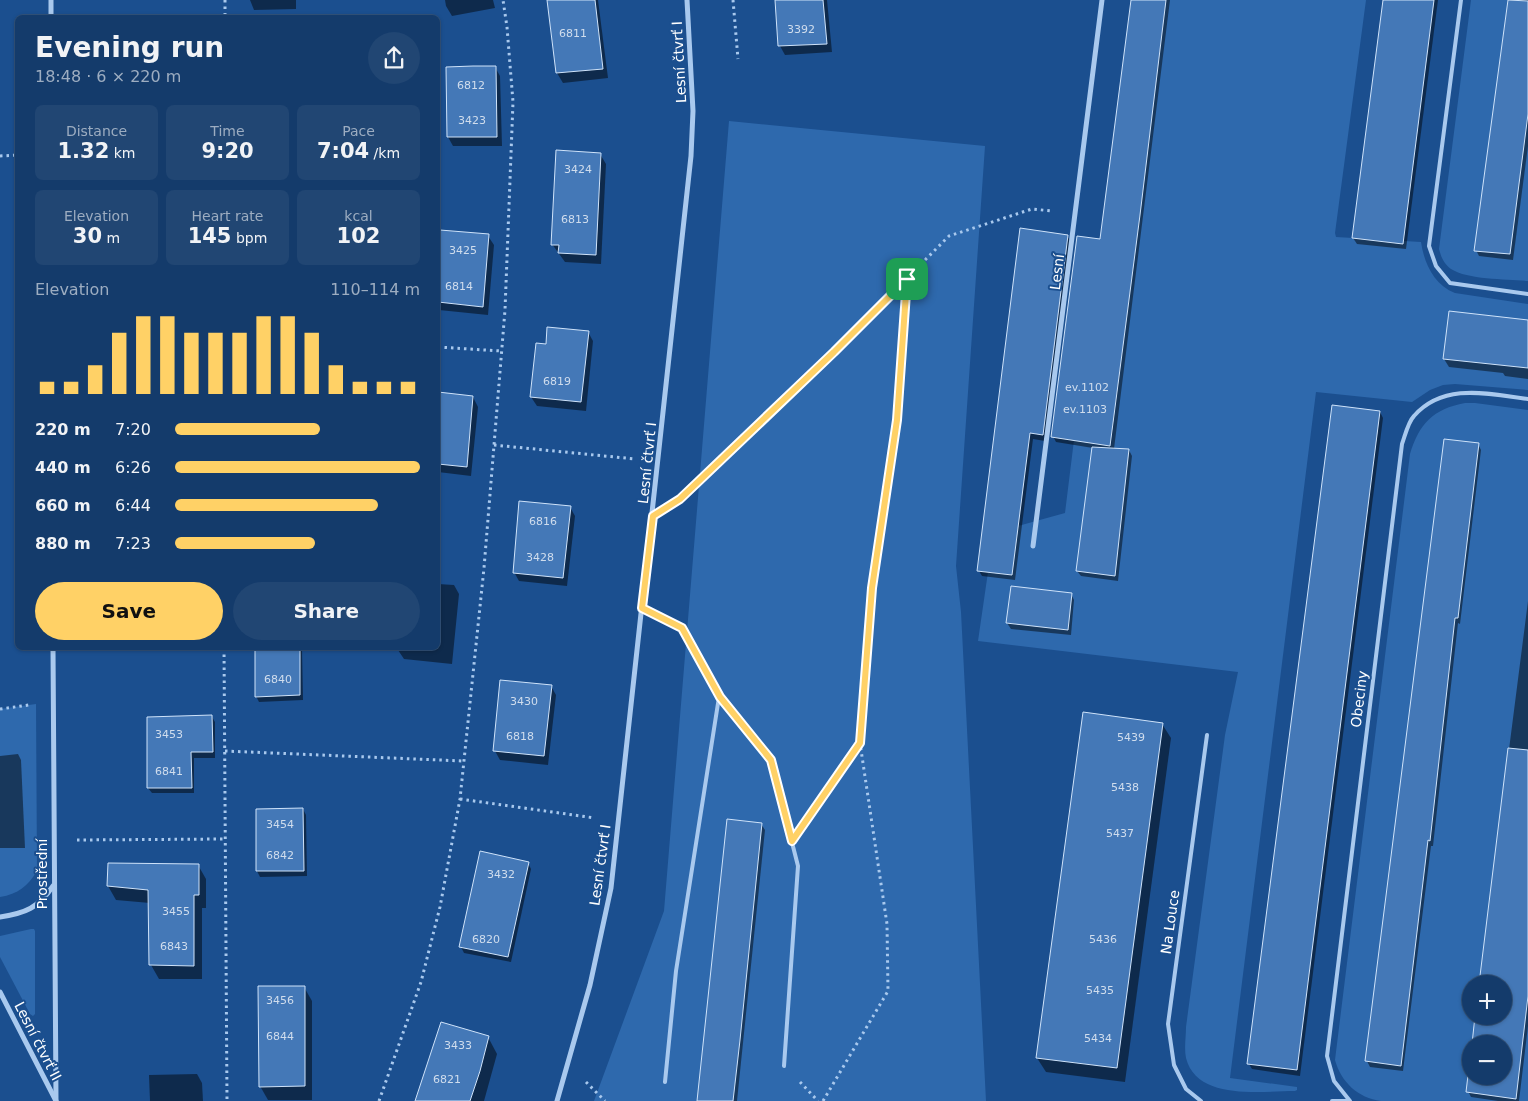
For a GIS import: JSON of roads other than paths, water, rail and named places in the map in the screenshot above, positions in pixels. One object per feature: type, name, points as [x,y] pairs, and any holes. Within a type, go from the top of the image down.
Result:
[{"type":"street","points":[[50,0],[50,15]]},
{"type":"street","name":"Lesní čtvrť I","points":[[557,1101],[590,985],[611,888],[692,156],[693,111],[687,0]]},
{"type":"street","name":"Lesní","points":[[1033,546],[1102,0]]},
{"type":"street","name":"Prostřední","points":[[53,650],[53,886],[56,1101]]},
{"type":"street","points":[[0,917],[32,909],[44,899],[53,886]]},
{"type":"street","name":"Lesní čtvrť II","points":[[0,992],[56,1101]]},
{"type":"lane","points":[[1461,0],[1429,246],[1436,266],[1450,283],[1528,294]]},
{"type":"lane","name":"Obeciny","points":[[1348,1101],[1334,1080],[1327,1056],[1402,444],[1413,417],[1429,402],[1447,395],[1471,392],[1528,399]]},
{"type":"lane","points":[[642,608],[682,628],[720,697],[771,760],[798,866],[784,1066]]},
{"type":"lane","points":[[665,1082],[676,971],[720,697]]},
{"type":"lane","name":"Na Louce","points":[[1202,1101],[1186,1089],[1174,1065],[1168,1024],[1208,735]]},
{"type":"lane","points":[[1332,1101],[1348,1101]]}]
